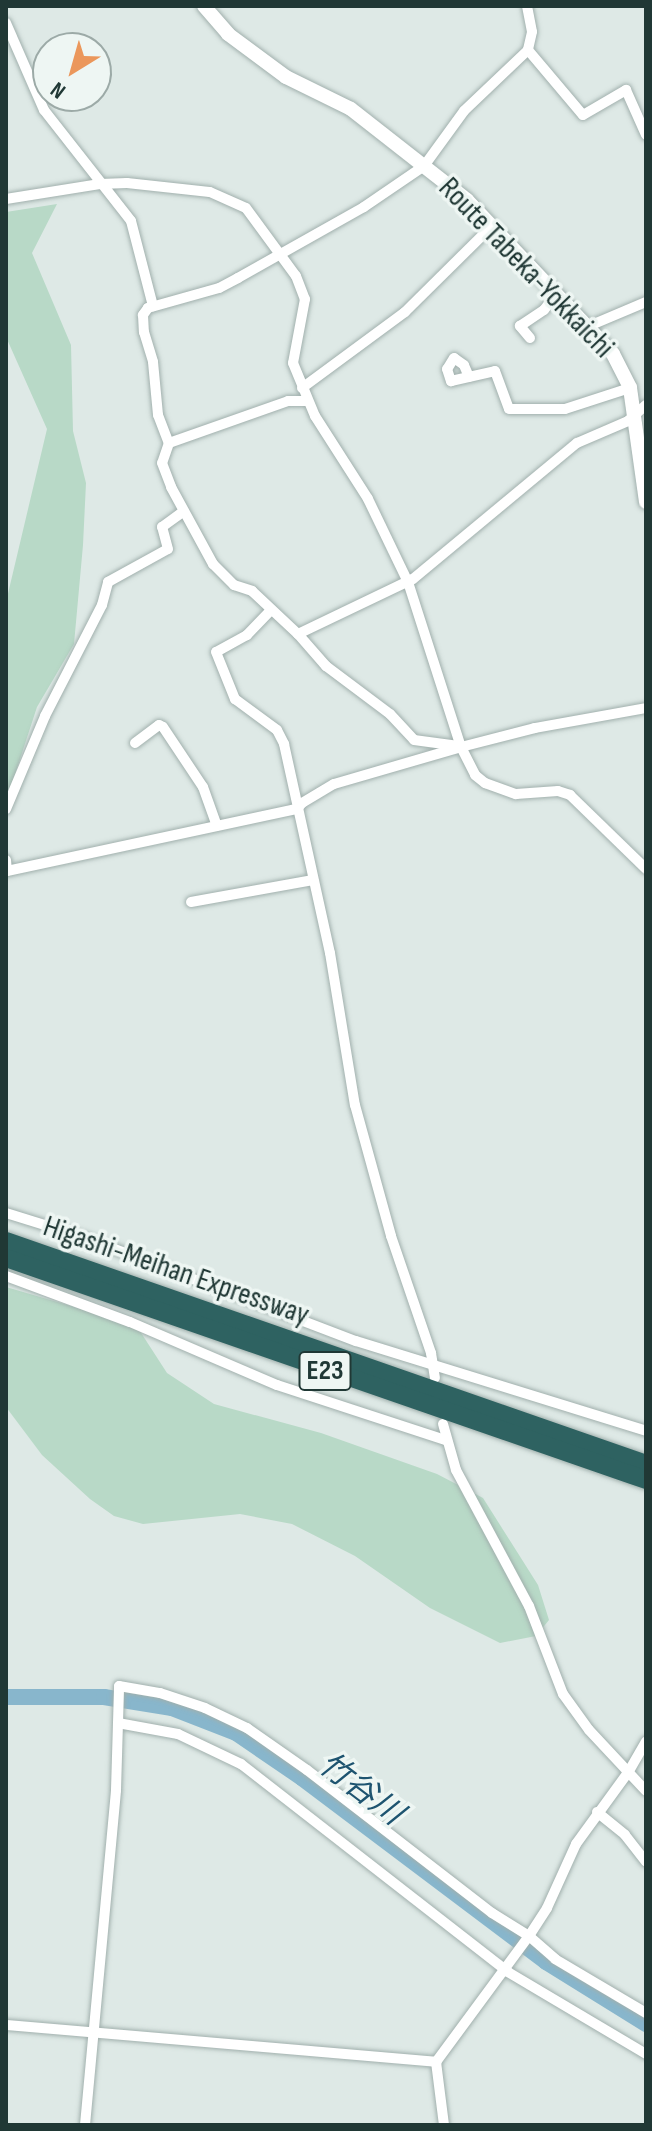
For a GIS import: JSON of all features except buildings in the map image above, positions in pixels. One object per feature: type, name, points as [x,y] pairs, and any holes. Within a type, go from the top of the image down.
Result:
[{"type":"highway","name":"Higashi-Meihan Expressway","points":[[6,1241],[646,1464]]},
{"type":"highway","name":"Higashi-Meihan Expressway","points":[[6,1258],[646,1480]]},
{"type":"main road","name":"Route Tabeka-Yokkaichi","points":[[204,6],[228,34],[286,77],[351,109],[424,166],[492,226],[589,326],[613,354],[640,410],[646,502]]},
{"type":"street","points":[[461,747],[414,740],[390,714],[326,666],[298,634],[252,591],[228,581],[213,564],[162,463],[169,443],[158,415],[153,362],[144,332],[143,315],[153,306],[219,288],[383,195],[424,166],[464,111],[528,50],[532,32],[527,6]]},
{"type":"street","points":[[6,23],[44,110],[134,227],[153,306]]},
{"type":"street","points":[[528,50],[583,115],[626,90],[646,135]]},
{"type":"street","points":[[6,199],[100,184],[194,189],[226,196],[246,208],[280,253],[305,299],[293,363],[307,401],[368,499],[408,582],[461,747],[475,775],[485,783],[516,794],[558,791],[570,795],[646,869]]},
{"type":"street","points":[[302,388],[405,312],[492,226]]},
{"type":"street","points":[[530,338],[520,326],[544,310],[557,293]]},
{"type":"street","points":[[589,326],[646,302]]},
{"type":"street","points":[[469,377],[495,371],[509,409],[565,409],[630,388]]},
{"type":"street","points":[[169,443],[288,401],[307,401]]},
{"type":"street","points":[[298,634],[408,582],[577,443],[628,421],[640,410]]},
{"type":"street","points":[[6,809],[45,716],[102,605],[108,582],[168,549],[162,527],[184,511]]},
{"type":"street","points":[[271,610],[247,635],[216,652],[235,699],[277,730],[330,953],[355,1105],[435,1378]]},
{"type":"street","points":[[6,860],[7,871],[297,809],[334,784],[461,747],[535,728],[646,708]]},
{"type":"street","points":[[135,743],[159,725],[163,727],[203,787],[217,826]]},
{"type":"street","points":[[191,902],[313,880]]},
{"type":"street","points":[[6,1213],[83,1237],[356,1341],[646,1431]]},
{"type":"street","points":[[6,1276],[130,1322],[277,1385],[445,1440]]},
{"type":"street","points":[[443,1424],[445,1440],[464,1487],[529,1606],[563,1694],[589,1730],[646,1791]]},
{"type":"street","points":[[85,2125],[116,1790],[119,1689],[160,1693],[205,1708],[247,1728],[555,1959],[595,1987],[646,2013]]},
{"type":"street","points":[[118,1721],[178,1734],[241,1764],[504,1966],[646,2054]]},
{"type":"street","points":[[444,2125],[436,2062],[547,1908],[576,1844],[646,1742]]},
{"type":"street","points":[[597,1812],[625,1835],[646,1862]]},
{"type":"street","points":[[6,2025],[436,2062]]},
{"type":"green space","points":[[57,204],[32,253],[71,345],[73,431],[86,483],[83,545],[74,644],[37,707],[6,802],[6,602],[47,429],[6,337],[6,212]]},
{"type":"green space","points":[[6,1287],[136,1325],[167,1373],[214,1404],[321,1433],[437,1474],[483,1498],[538,1585],[549,1620],[536,1636],[500,1643],[430,1608],[355,1556],[292,1524],[240,1514],[143,1524],[114,1516],[90,1499],[42,1455],[6,1407]]},
{"type":"waterway","name":"竹谷川","points":[[6,1697],[104,1697],[172,1708],[236,1733],[302,1778],[546,1962],[646,2024]]}]
